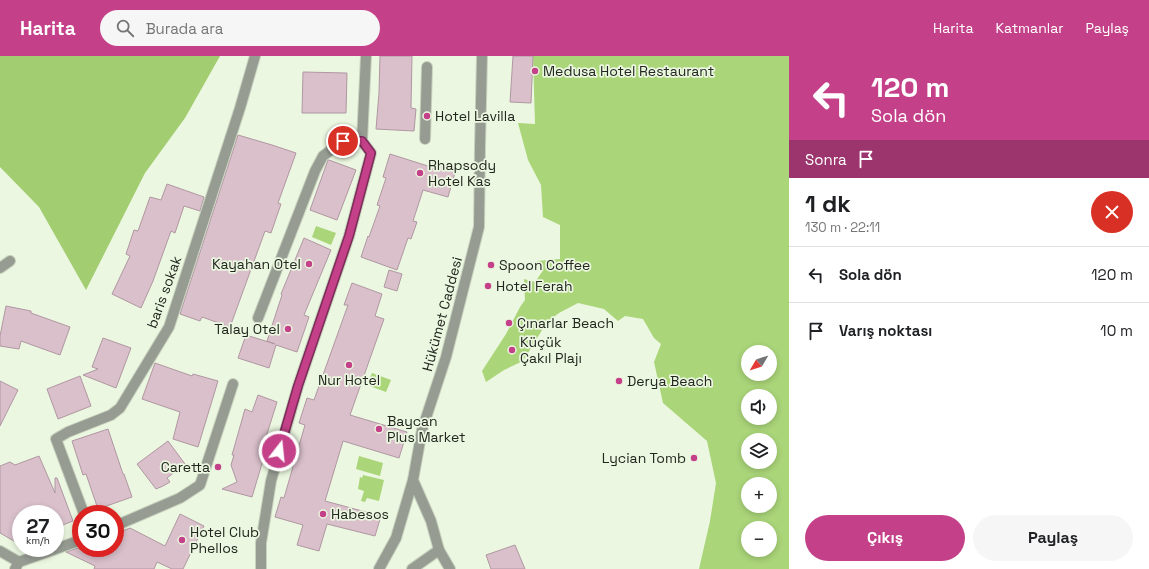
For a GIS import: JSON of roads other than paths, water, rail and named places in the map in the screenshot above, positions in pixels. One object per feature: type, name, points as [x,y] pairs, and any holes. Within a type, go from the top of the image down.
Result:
[{"type":"street","name":"baris sokak","points":[[81,505],[56,439],[68,432],[111,415],[120,408],[169,327],[240,108],[255,56]]},
{"type":"street","points":[[261,569],[261,543],[271,481],[297,390],[349,236],[371,153],[362,141],[366,56]]},
{"type":"street","name":"Hükümet Caddesi","points":[[379,569],[396,538],[414,480],[422,430],[446,357],[479,227],[482,56]]},
{"type":"street","points":[[425,139],[427,68]]},
{"type":"street","points":[[258,318],[322,156],[343,141],[362,141]]},
{"type":"street","points":[[0,268],[10,261]]},
{"type":"street","points":[[124,522],[180,498],[200,485],[233,384]]},
{"type":"street","points":[[414,480],[431,521],[439,550],[450,569]]},
{"type":"street","points":[[0,551],[17,566],[72,544]]},
{"type":"street","points":[[412,569],[439,550]]},
{"type":"place","name":"Medusa Hotel Restaurant","points":[[535,71]]},
{"type":"place","name":"Hotel Lavilla","points":[[427,116]]},
{"type":"place","name":"Rhapsody Hotel Kas","points":[[420,173]]},
{"type":"place","name":"Kayahan Otel","points":[[309,264]]},
{"type":"place","name":"Spoon Coffee","points":[[491,265]]},
{"type":"place","name":"Hotel Ferah","points":[[488,286]]},
{"type":"place","name":"Çınarlar Beach","points":[[509,323]]},
{"type":"place","name":"Talay Otel","points":[[288,329]]},
{"type":"place","name":"Küçük Çakıl Plajı","points":[[512,350]]},
{"type":"place","name":"Nur Hotel","points":[[349,365]]},
{"type":"place","name":"Derya Beach","points":[[619,381]]},
{"type":"place","name":"Baycan Plus Market","points":[[379,429]]},
{"type":"place","name":"Lycian Tomb","points":[[694,458]]},
{"type":"place","name":"Caretta","points":[[218,467]]},
{"type":"place","name":"Habesos","points":[[323,514]]},
{"type":"place","name":"Hotel Club Phellos","points":[[182,540]]}]
